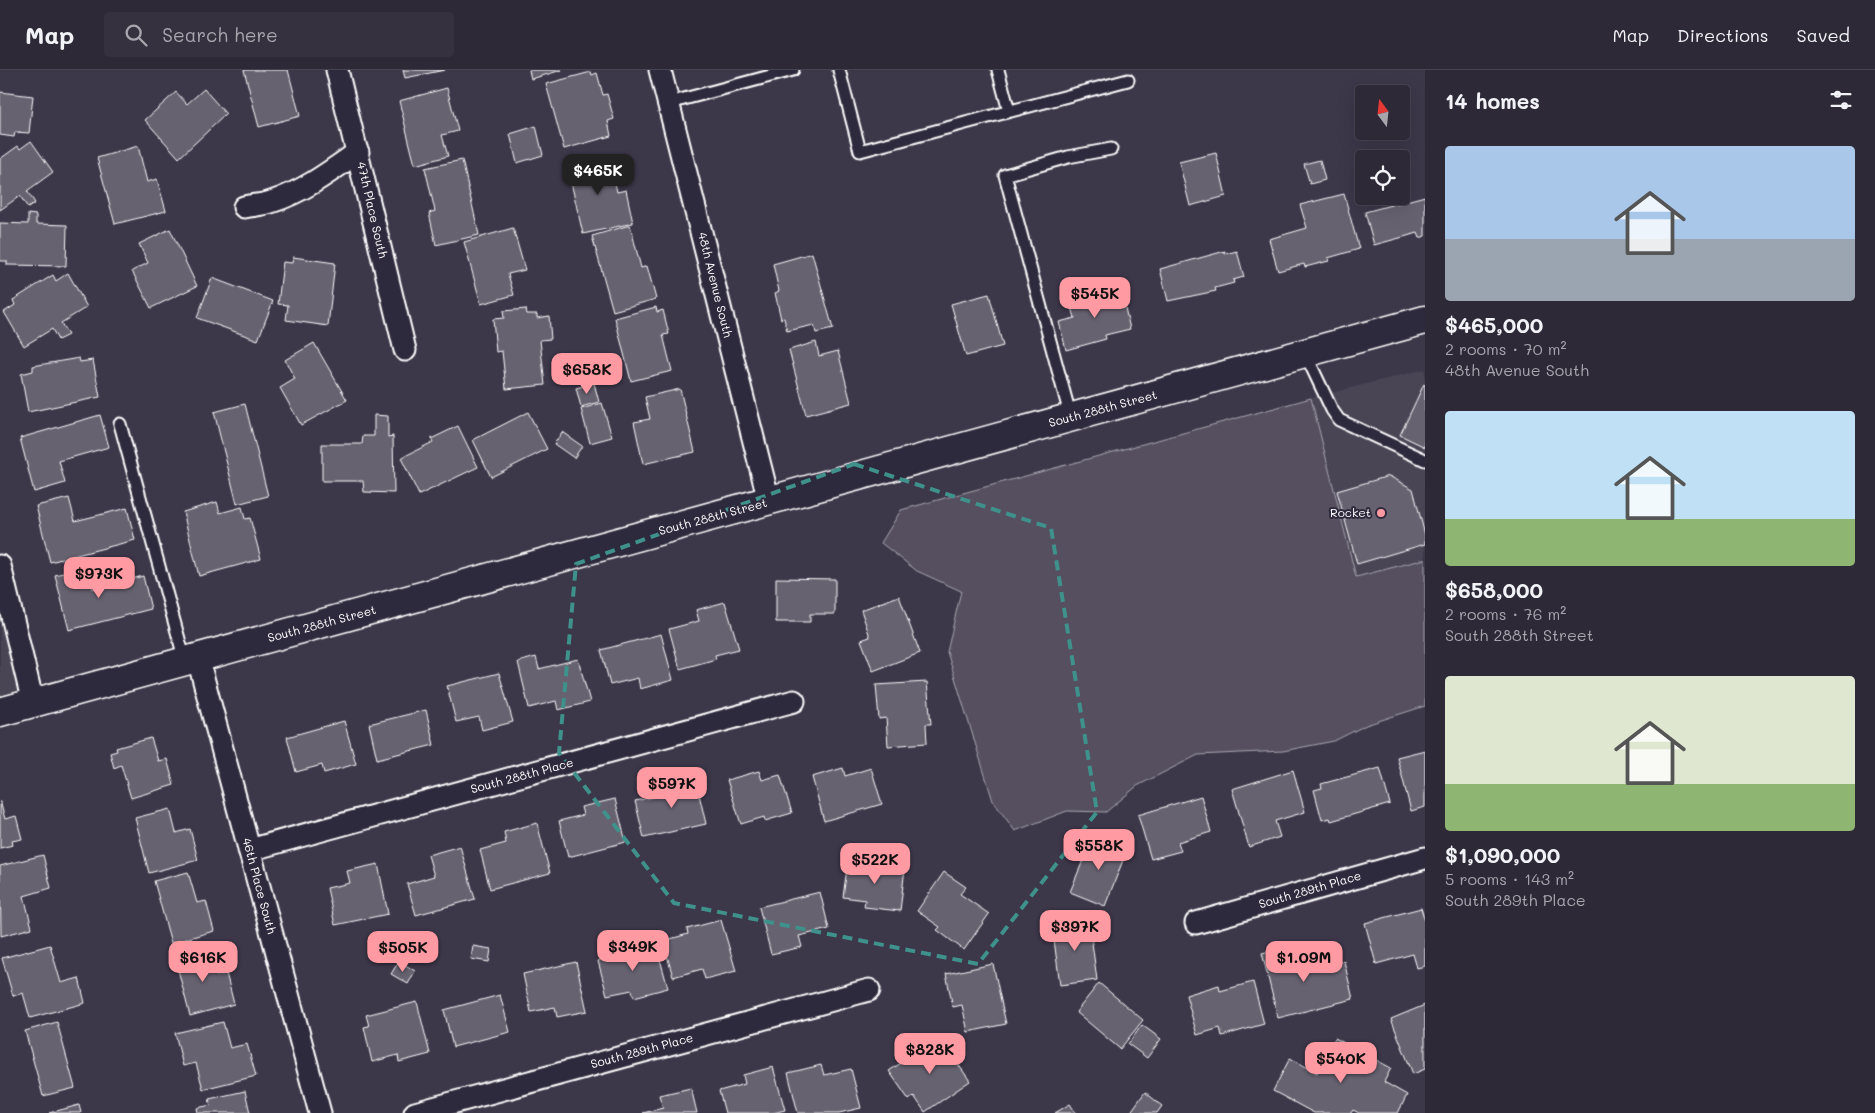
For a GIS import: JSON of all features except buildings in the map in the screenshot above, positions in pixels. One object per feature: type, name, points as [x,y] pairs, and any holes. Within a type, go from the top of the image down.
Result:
[{"type":"main road","name":"South 288th Street","points":[[0,712],[1425,320]]},
{"type":"street","name":"47th Place South","points":[[337,70],[405,350]]},
{"type":"street","name":"48th Avenue South","points":[[660,70],[769,501]]},
{"type":"street","points":[[244,207],[270,202],[294,193],[358,152]]},
{"type":"street","points":[[0,566],[33,703]]},
{"type":"street","name":"46th Place South","points":[[191,660],[249,850],[320,1113]]},
{"type":"street","name":"South 288th Place","points":[[249,850],[794,701]]},
{"type":"street","name":"South 289th Place","points":[[1196,923],[1425,858]]},
{"type":"street","name":"South 289th Place","points":[[415,1113],[869,990]]},
{"type":"lane","points":[[669,103],[764,74],[793,70]]},
{"type":"lane","points":[[839,70],[860,151],[1128,80]]},
{"type":"lane","points":[[998,70],[1009,111]]},
{"type":"lane","points":[[1070,418],[1005,175],[1068,157],[1111,149]]},
{"type":"lane","points":[[1305,353],[1332,410],[1339,420],[1425,460]]},
{"type":"lane","points":[[120,424],[191,660]]},
{"type":"highlighted area","points":[[854,464],[1051,528],[1097,812],[978,964],[674,903],[559,753],[576,564]]},
{"type":"shaded area","points":[[1425,369],[1425,559],[1356,577],[1311,398]]},
{"type":"shaded area","points":[[1311,398],[1356,577],[1425,559],[1425,706],[1366,725],[1334,741],[1283,751],[1198,755],[1137,786],[1106,812],[1067,811],[1015,831],[993,801],[947,652],[961,591],[917,571],[881,543],[901,510]]},
{"type":"shaded area","points":[[0,566],[33,703],[0,712]]},
{"type":"place","name":"Rocket","points":[[1381,513]]}]
